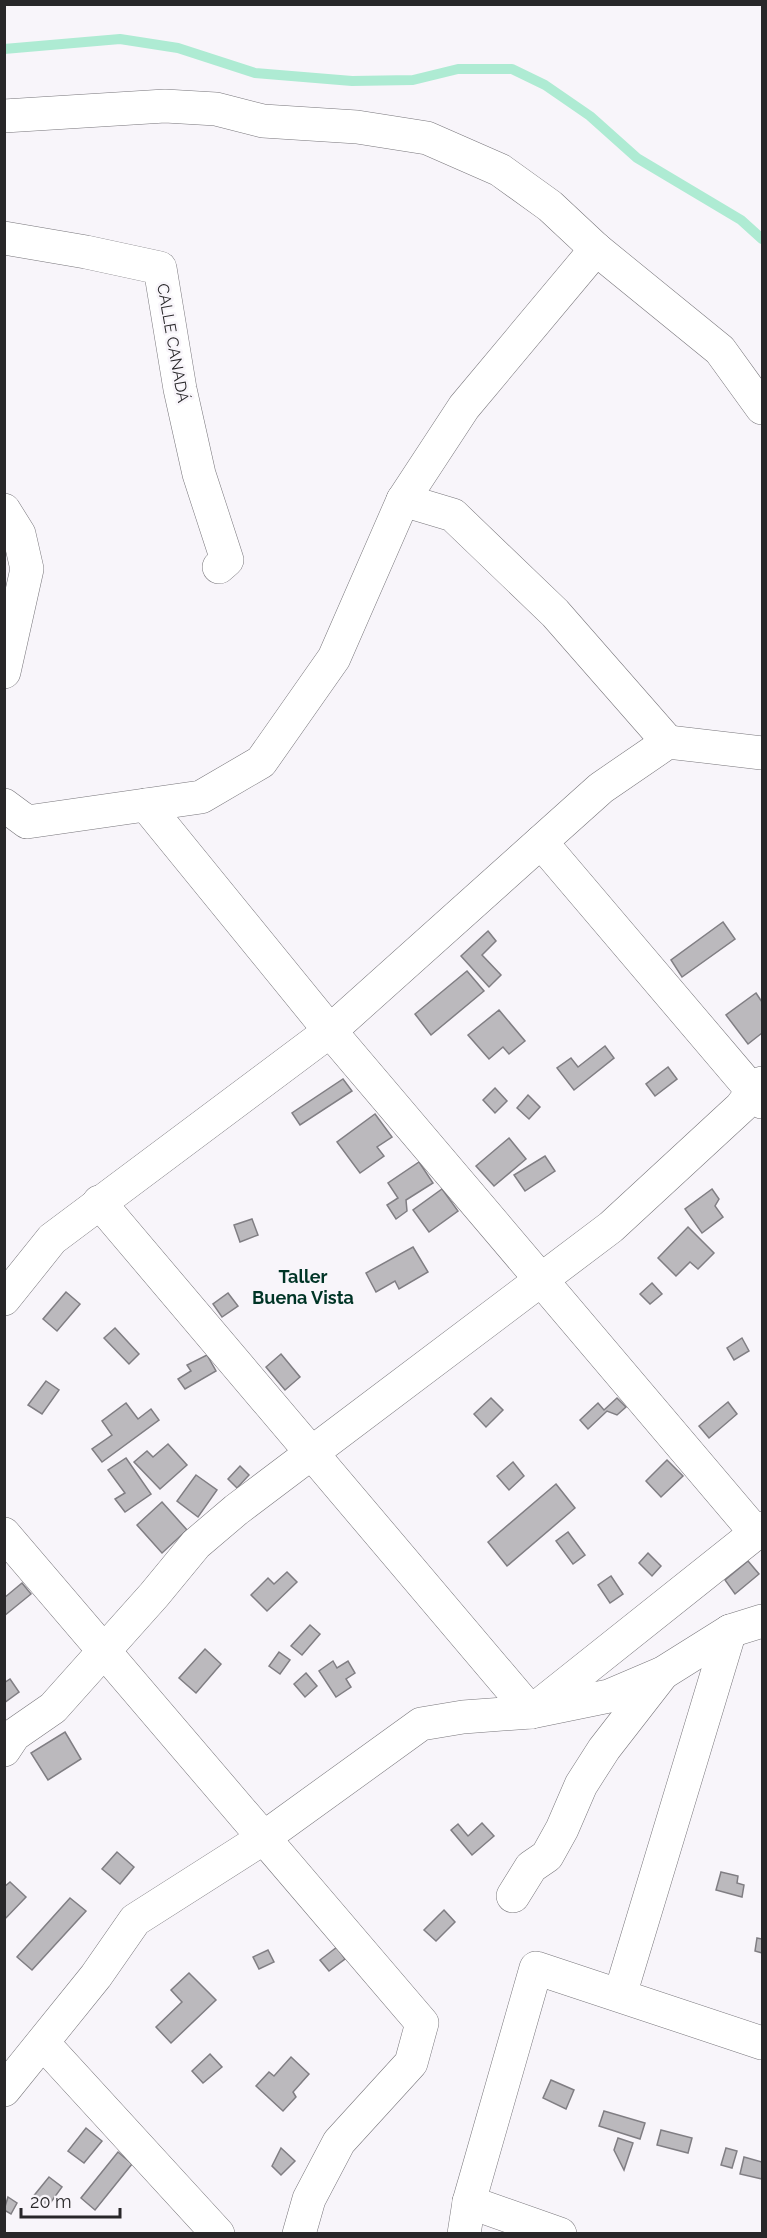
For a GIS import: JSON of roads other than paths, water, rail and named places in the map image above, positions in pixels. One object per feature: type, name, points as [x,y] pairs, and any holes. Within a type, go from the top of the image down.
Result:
[{"type":"street","points":[[4,116],[165,106],[216,109],[263,121],[357,128],[427,138],[500,170],[550,206],[596,249],[720,350],[762,408]]},
{"type":"street","name":"CALLE CANADÁ","points":[[4,238],[160,268],[191,440],[227,560],[219,567]]},
{"type":"street","points":[[4,805],[27,822],[201,797],[261,762],[334,658],[403,500],[465,407],[596,249]]},
{"type":"street","points":[[403,500],[453,515],[555,613],[668,742]]},
{"type":"street","points":[[4,510],[19,534],[27,569],[4,672]]},
{"type":"street","points":[[9,1289],[52,1239],[330,1031],[601,788],[668,742],[762,753]]},
{"type":"street","points":[[146,805],[330,1031],[759,1530],[531,1712]]},
{"type":"street","points":[[4,1750],[14,1735],[53,1708],[196,1544],[236,1510],[611,1227],[759,1092],[541,842]]},
{"type":"street","points":[[99,1202],[531,1712]]},
{"type":"street","points":[[4,1534],[105,1650],[262,1839],[422,2023],[411,2063],[339,2142],[309,2199],[299,2234]]},
{"type":"street","points":[[4,2090],[96,1976],[135,1920],[262,1839],[421,1724],[464,1716],[531,1712],[609,1696],[663,1672],[730,1631],[762,1621]]},
{"type":"street","points":[[620,1995],[730,1631]]},
{"type":"street","points":[[513,1896],[531,1867],[547,1856],[562,1829],[580,1785],[604,1749],[631,1718],[663,1672]]},
{"type":"street","points":[[560,2234],[466,2218],[536,1968],[762,2043]]},
{"type":"street","points":[[43,2043],[218,2234]]},
{"type":"waterway","points":[[4,49],[120,39],[178,48],[255,73],[352,81],[413,80],[458,69],[512,69],[545,85],[590,116],[637,158],[741,220],[762,239]]},
{"type":"district","name":"Taller Buena Vista","points":[[303,1286]]}]
